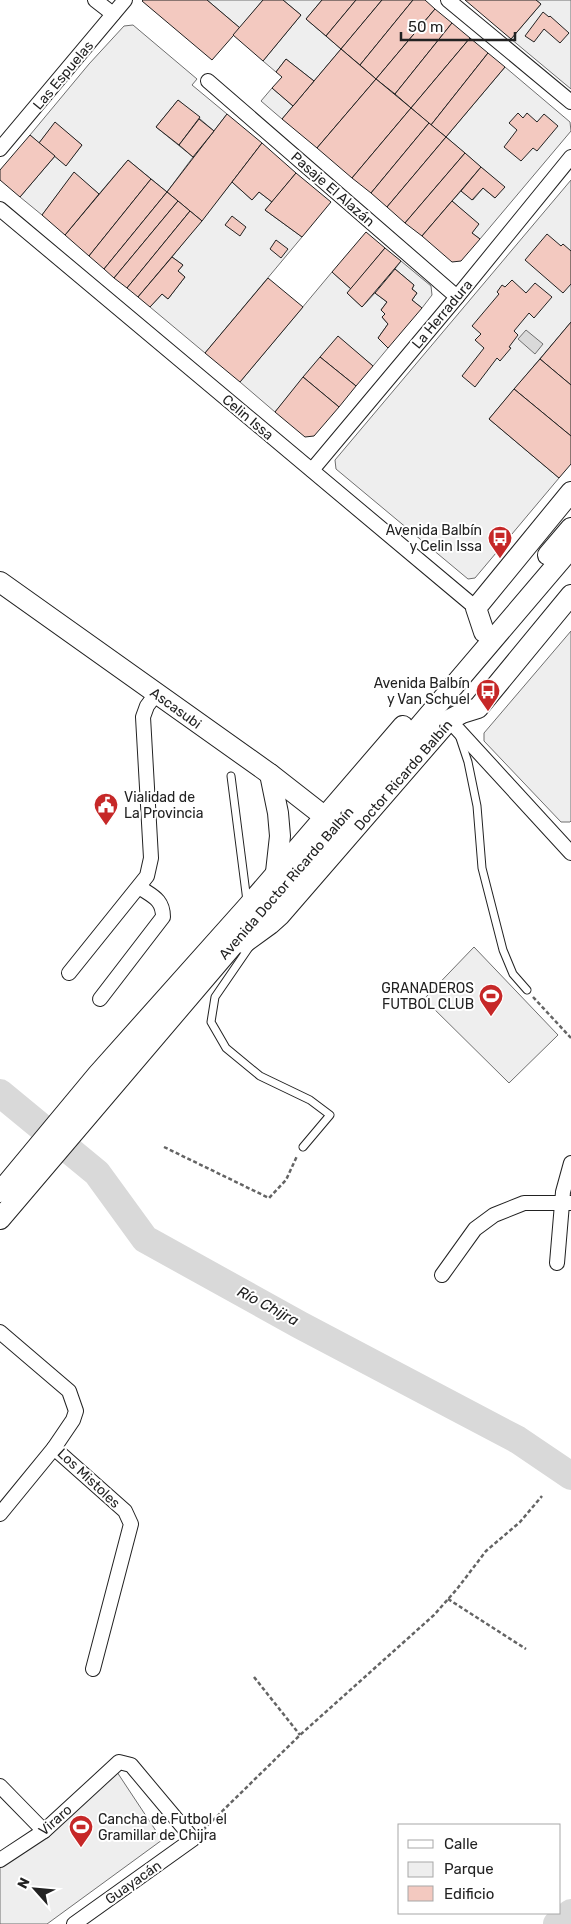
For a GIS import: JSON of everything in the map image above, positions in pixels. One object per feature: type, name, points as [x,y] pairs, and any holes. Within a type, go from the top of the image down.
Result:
[{"type":"main road","points":[[484,632],[476,608],[571,492]]},
{"type":"main road","name":"Avenida Doctor Ricardo Balbín","points":[[0,1219],[105,1080],[276,872],[337,826],[484,632],[571,528]]},
{"type":"main road","name":"Avenida Doctor Ricardo Balbín","points":[[0,1192],[228,950],[337,826],[571,548]]},
{"type":"main road","name":"Ascasubi","points":[[0,582],[270,774],[337,826]]},
{"type":"main road","name":"Doctor Ricardo Balbín","points":[[228,950],[247,942],[280,915],[337,826],[453,725],[462,713],[478,708],[571,595]]},
{"type":"main road","points":[[270,774],[278,813],[280,836],[276,872]]},
{"type":"street","points":[[95,0],[113,14]]},
{"type":"street","name":"Las Espuelas","points":[[0,149],[125,0]]},
{"type":"street","points":[[448,0],[571,102]]},
{"type":"street","name":"Pasaje El Alazán","points":[[208,81],[457,297]]},
{"type":"street","name":"La Herradura","points":[[312,470],[571,157]]},
{"type":"street","name":"Celin Issa","points":[[0,208],[476,608]]},
{"type":"street","points":[[69,973],[147,876],[151,858],[143,717],[147,706],[156,694]]},
{"type":"street","points":[[453,725],[570,850]]},
{"type":"street","points":[[100,1000],[162,918],[163,908],[159,901],[139,887]]},
{"type":"street","points":[[557,1263],[571,1163]]},
{"type":"street","points":[[442,1275],[475,1229],[494,1215],[524,1203],[566,1203]]},
{"type":"street","name":"Los Mistoles","points":[[0,1332],[69,1391],[76,1411],[73,1420],[54,1448],[125,1511],[131,1524],[93,1669]]},
{"type":"street","points":[[0,1514],[54,1448]]},
{"type":"street","name":"Viraro","points":[[0,1860],[44,1831],[119,1762],[131,1765],[193,1839]]},
{"type":"street","points":[[0,1786],[44,1831]]},
{"type":"street","name":"Guayacán","points":[[74,1924],[193,1839]]},
{"type":"lane","points":[[453,725],[468,762],[477,806],[482,868],[503,950],[512,974],[527,990]]},
{"type":"lane","points":[[230,776],[248,906]]},
{"type":"lane","points":[[258,934],[215,997],[211,1022],[226,1048],[260,1076],[310,1100],[330,1115],[303,1146]]},
{"type":"path","points":[[527,990],[571,1038]]},
{"type":"path","points":[[164,1147],[269,1198],[286,1180],[294,1159],[303,1146]]},
{"type":"path","points":[[193,1839],[300,1735],[434,1615],[486,1551],[520,1522],[542,1496]]},
{"type":"path","points":[[448,1599],[526,1649]]},
{"type":"path","points":[[254,1678],[300,1735]]},
{"type":"green space","points":[[207,0],[263,0],[240,28]]},
{"type":"green space","points":[[283,0],[322,0],[306,19],[341,49],[314,81],[286,59],[276,72],[263,61],[301,15]]},
{"type":"green space","points":[[536,0],[571,0],[571,89],[511,39],[541,4]]},
{"type":"green space","points":[[133,25],[197,79],[192,85],[227,114],[214,131],[178,100],[156,127],[193,157],[167,192],[128,160],[99,194],[74,173],[42,215],[20,197],[55,156],[66,165],[82,145],[55,123],[39,143],[30,135],[89,64],[124,26]]},
{"type":"green space","points":[[505,67],[570,122],[571,131],[480,239],[472,233],[478,224],[452,201],[461,191],[473,200],[483,188],[495,198],[504,187],[446,137]]},
{"type":"green space","points":[[272,88],[293,106],[282,119],[261,101]]},
{"type":"green space","points":[[571,180],[571,322],[489,419],[559,478],[475,578],[468,579],[336,469],[335,460]]},
{"type":"green space","points":[[232,182],[252,200],[259,192],[272,202],[265,210],[302,237],[205,353],[150,307],[162,294],[168,299],[185,277],[178,271],[183,265],[172,257]]},
{"type":"green space","points":[[401,261],[431,286],[432,295],[422,308],[412,300],[417,293],[412,289],[414,285],[395,269]]},
{"type":"green space","points":[[332,272],[351,289],[347,293],[362,307],[375,293],[387,302],[381,310],[385,314],[382,317],[388,324],[378,338],[388,348],[373,366],[338,337],[275,412],[240,382]]},
{"type":"green space","points":[[571,631],[571,821],[561,822],[484,741],[484,733]]},
{"type":"green space","name":"GRANADEROS FUTBOL CLUB","points":[[474,947],[558,1035],[509,1083],[424,999]]},
{"type":"green space","name":"Cancha de Futbol el Gramillar de Chijra","points":[[117,1772],[162,1840],[47,1924],[0,1924],[0,1857]]},
{"type":"shaded area","points":[[526,330],[543,344],[535,354],[518,339]]},
{"type":"building","points":[[143,0],[207,0],[240,28],[212,60]]},
{"type":"building","points":[[263,0],[283,0],[301,15],[263,61],[233,35]]},
{"type":"building","points":[[322,0],[356,0],[326,36],[306,19]]},
{"type":"building","points":[[356,0],[382,0],[341,49],[326,36]]},
{"type":"building","points":[[382,0],[413,0],[360,65],[341,49]]},
{"type":"building","points":[[413,0],[425,0],[435,9],[376,79],[360,65]]},
{"type":"building","points":[[465,0],[536,0],[541,4],[511,39]]},
{"type":"building","points":[[435,9],[452,23],[395,94],[376,79]]},
{"type":"building","points":[[543,12],[569,33],[560,43],[544,29],[534,42],[525,36]]},
{"type":"building","points":[[452,23],[470,38],[411,108],[395,94]]},
{"type":"building","points":[[470,38],[488,53],[431,125],[411,108]]},
{"type":"building","points":[[341,49],[376,79],[317,148],[282,119]]},
{"type":"building","points":[[488,53],[505,67],[446,137],[431,125]]},
{"type":"building","points":[[286,59],[314,81],[293,106],[272,88],[282,77],[276,72]]},
{"type":"building","points":[[376,79],[411,108],[352,178],[317,148]]},
{"type":"building","points":[[178,100],[200,117],[179,145],[156,127]]},
{"type":"building","points":[[411,108],[429,123],[371,193],[352,178]]},
{"type":"building","points":[[518,113],[523,118],[527,113],[537,122],[544,114],[558,126],[537,151],[533,148],[521,161],[504,147],[517,130],[509,123]]},
{"type":"building","points":[[227,114],[262,143],[202,221],[167,192]]},
{"type":"building","points":[[199,119],[214,131],[193,157],[179,145]]},
{"type":"building","points":[[55,122],[82,145],[66,166],[39,143]]},
{"type":"building","points":[[429,123],[446,137],[387,207],[371,193]]},
{"type":"building","points":[[30,135],[55,156],[20,197],[0,180],[0,170]]},
{"type":"building","points":[[446,137],[465,153],[405,223],[387,207]]},
{"type":"building","points":[[262,143],[296,173],[272,202],[259,192],[252,200],[232,182]]},
{"type":"building","points":[[465,153],[481,167],[422,236],[405,223]]},
{"type":"building","points":[[128,160],[151,179],[89,256],[65,235]]},
{"type":"building","points":[[481,167],[505,187],[495,198],[483,188],[472,200],[461,191]]},
{"type":"building","points":[[74,172],[99,194],[65,235],[42,215]]},
{"type":"building","points":[[296,173],[331,202],[302,237],[265,210]]},
{"type":"building","points":[[151,179],[167,192],[104,269],[89,256]]},
{"type":"building","points":[[167,192],[178,201],[114,278],[104,269]]},
{"type":"building","points":[[178,201],[190,211],[127,288],[114,278]]},
{"type":"building","points":[[452,201],[479,224],[472,233],[480,239],[461,261],[452,262],[422,236]]},
{"type":"building","points":[[190,211],[202,221],[138,297],[127,288]]},
{"type":"building","points":[[232,216],[246,227],[240,236],[225,225]]},
{"type":"building","points":[[366,232],[385,248],[351,289],[332,272]]},
{"type":"building","points":[[547,234],[561,246],[563,244],[571,251],[571,284],[563,293],[525,260]]},
{"type":"building","points":[[276,240],[288,249],[281,258],[270,249]]},
{"type":"building","points":[[385,248],[401,261],[362,307],[347,293]]},
{"type":"building","points":[[172,257],[183,265],[178,271],[185,277],[168,299],[162,294],[150,307],[138,297]]},
{"type":"building","points":[[395,269],[414,285],[412,289],[417,293],[412,300],[422,308],[388,348],[378,338],[388,324],[382,317],[385,314],[381,310],[387,302],[375,293]]},
{"type":"building","points":[[268,278],[303,307],[240,382],[205,353]]},
{"type":"building","points":[[512,280],[526,293],[535,283],[552,297],[534,318],[529,313],[514,331],[518,335],[509,347],[511,348],[500,361],[497,358],[475,387],[462,376],[484,348],[475,340],[481,334],[472,326],[499,294],[497,292],[502,285],[505,287]]},
{"type":"building","points":[[571,322],[571,385],[540,359]]},
{"type":"building","points":[[338,336],[373,366],[356,386],[320,357]]},
{"type":"building","points":[[320,357],[356,386],[339,407],[303,377]]},
{"type":"building","points":[[540,359],[571,385],[571,436],[514,389]]},
{"type":"building","points":[[303,377],[339,407],[314,436],[305,437],[275,412]]},
{"type":"building","points":[[514,389],[571,436],[571,464],[559,478],[489,419]]},
{"type":"waterway","name":"Río Chijra","points":[[0,1093],[97,1173],[145,1239],[300,1325],[518,1440],[571,1476]]},
{"type":"waterway","points":[[557,1924],[571,1913]]},
{"type":"place","name":"Avenida Balbín y Celin Issa","points":[[500,559]]},
{"type":"place","name":"Avenida Balbín y Van Schuel","points":[[488,712]]},
{"type":"place","name":"Vialidad de La Provincia","points":[[106,826]]},
{"type":"place","name":"GRANADEROS FUTBOL CLUB","points":[[491,1017]]},
{"type":"place","name":"Cancha de Futbol el Gramillar de Chijra","points":[[81,1848]]}]
